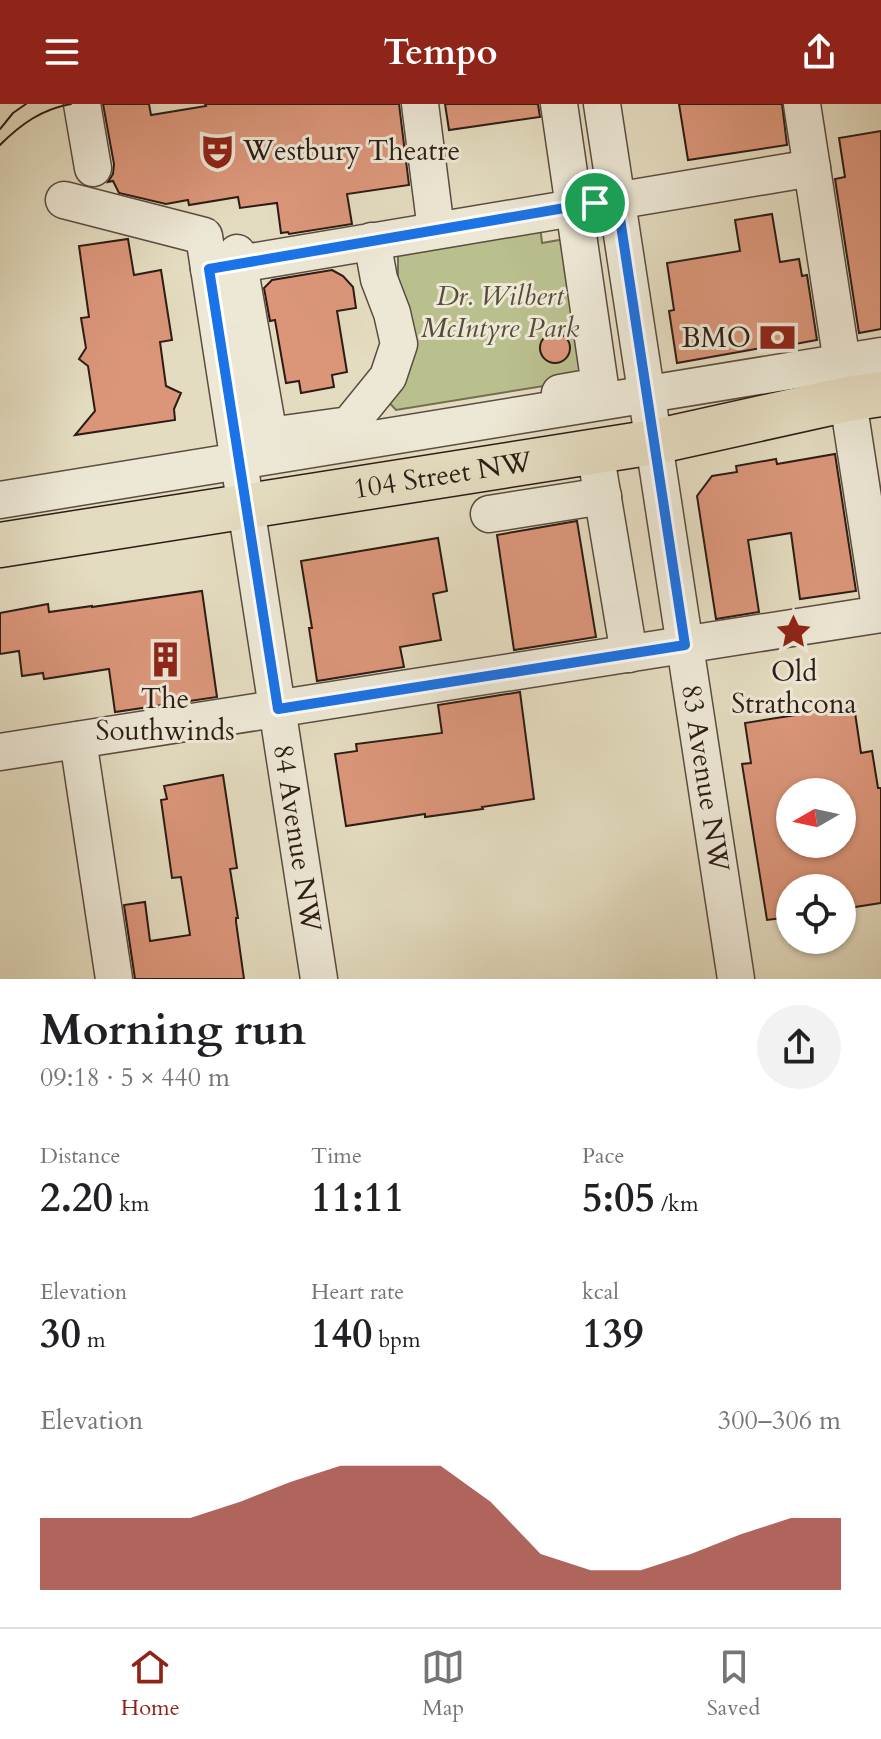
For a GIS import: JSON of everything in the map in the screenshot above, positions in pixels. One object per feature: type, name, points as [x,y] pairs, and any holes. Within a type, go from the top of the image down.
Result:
[{"type":"main road","name":"104 Street NW","points":[[0,545],[654,442],[857,385]]},
{"type":"street","points":[[82,104],[93,168]]},
{"type":"street","points":[[420,104],[436,230]]},
{"type":"street","points":[[64,200],[204,236],[228,262],[269,436],[600,386],[559,104]]},
{"type":"street","name":"83 Avenue NW","points":[[602,104],[736,979]]},
{"type":"street","points":[[0,752],[881,614],[857,385],[812,168],[802,104]]},
{"type":"street","points":[[228,262],[812,168]]},
{"type":"street","points":[[349,425],[388,377],[399,344],[392,313],[379,279],[372,241]]},
{"type":"street","name":"84 Avenue NW","points":[[228,262],[239,461],[319,979]]},
{"type":"street","name":"104 Street NW","points":[[0,500],[647,395],[857,385],[881,356]]},
{"type":"street","points":[[595,451],[629,654]]},
{"type":"street","points":[[489,514],[603,496]]},
{"type":"street","points":[[78,740],[114,979]]},
{"type":"green space","name":"Dr. Wilbert McIntyre Park","points":[[540,225],[542,243],[593,234],[612,375],[396,410],[384,397],[398,288],[398,247]]},
{"type":"building","points":[[103,104],[149,104],[151,115],[205,104],[399,104],[409,185],[347,194],[352,224],[289,234],[281,233],[277,203],[240,208],[238,197],[189,205],[188,200],[166,204],[119,193],[113,181],[108,182],[114,164]]},
{"type":"building","points":[[445,104],[538,104],[540,117],[449,130]]},
{"type":"building","points":[[679,104],[782,104],[787,145],[688,160]]},
{"type":"building","points":[[881,131],[881,329],[859,333],[835,179],[845,177],[839,138]]},
{"type":"building","points":[[772,214],[780,262],[799,259],[802,276],[807,275],[817,340],[677,363],[669,311],[674,310],[667,263],[740,251],[735,220]]},
{"type":"building","points":[[128,239],[134,275],[161,270],[172,340],[160,342],[166,386],[181,393],[174,409],[175,420],[75,435],[95,411],[88,366],[79,359],[86,348],[81,318],[89,317],[79,246]]},
{"type":"building","points":[[332,270],[353,287],[356,308],[337,311],[347,372],[332,375],[334,387],[301,393],[299,381],[286,383],[275,320],[270,321],[264,288],[272,280]]},
{"type":"building","points":[[555,333],[566,337],[570,348],[566,359],[555,363],[544,359],[540,348],[544,337]]},
{"type":"building","points":[[835,454],[856,591],[800,599],[791,533],[748,540],[759,612],[716,619],[697,496],[712,476],[737,472],[736,466],[776,459],[777,464]]},
{"type":"building","points":[[577,521],[596,637],[514,650],[497,535]]},
{"type":"building","points":[[438,538],[447,591],[433,594],[441,640],[400,647],[404,667],[317,681],[301,561]]},
{"type":"building","name":"The Southwinds","points":[[202,591],[217,697],[115,712],[109,669],[44,679],[43,673],[22,676],[19,651],[0,654],[0,613],[48,604],[49,612]]},
{"type":"building","points":[[520,692],[534,799],[483,809],[346,826],[335,754],[357,751],[356,744],[442,733],[438,705]]},
{"type":"building","points":[[854,706],[861,753],[872,751],[878,788],[881,788],[881,903],[856,907],[856,874],[776,874],[776,919],[767,920],[742,764],[751,763],[745,723]]},
{"type":"building","points":[[223,775],[237,868],[230,869],[244,979],[135,979],[124,905],[145,902],[150,941],[190,935],[181,877],[172,878],[161,800],[167,799],[164,786]]},
{"type":"tram line","points":[[0,129],[13,113],[26,104]]},
{"type":"tram line","points":[[0,145],[32,118],[71,104]]},
{"type":"place","name":"Westbury Theatre","points":[[217,151]]},
{"type":"place","name":"BMO","points":[[777,338]]},
{"type":"place","name":"Old Strathcona","points":[[794,632]]},
{"type":"place","name":"The Southwinds","points":[[165,659]]},
{"type":"route","points":[[617,199],[685,645],[278,709],[209,269],[595,203],[617,199]]}]
